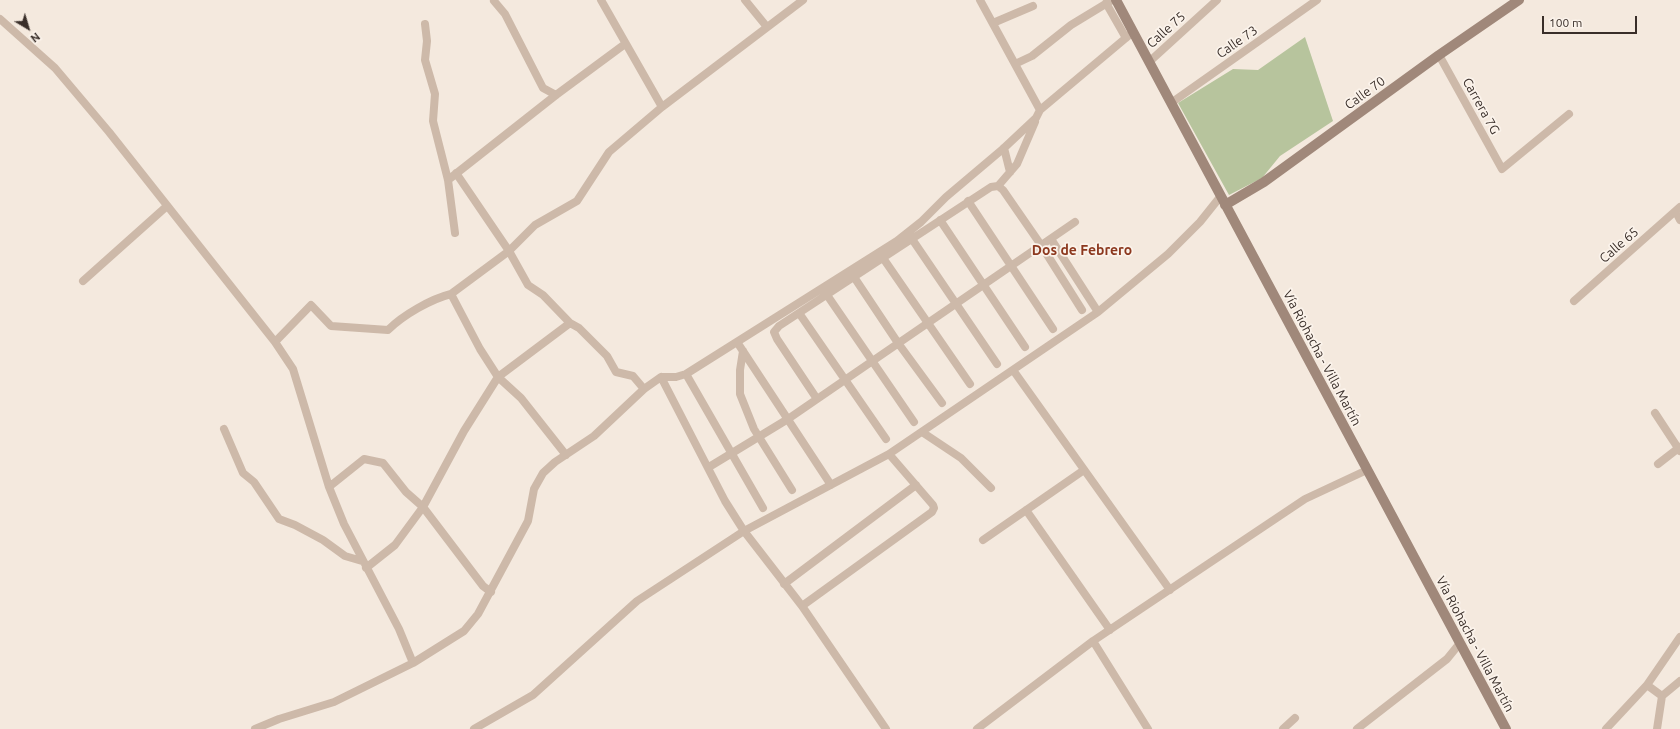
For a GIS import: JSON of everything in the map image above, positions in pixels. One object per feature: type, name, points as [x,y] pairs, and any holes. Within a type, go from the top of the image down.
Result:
[{"type":"main road","name":"Calle 70","points":[[1223,201],[1264,182],[1439,55],[1519,0]]},
{"type":"main road","name":"Vía Riohacha - Villa Martín","points":[[1111,1],[1129,35],[1149,62],[1506,729]]},
{"type":"street","points":[[601,0],[662,106]]},
{"type":"street","points":[[746,0],[767,27]]},
{"type":"street","points":[[275,342],[311,304],[331,326],[388,330],[397,321],[442,297],[452,294],[509,251],[535,225],[577,201],[609,152],[662,106],[803,0]]},
{"type":"street","points":[[980,0],[1040,110]]},
{"type":"street","name":"Calle 75","points":[[1149,62],[1217,0]]},
{"type":"street","name":"Calle 73","points":[[1171,103],[1317,0]]},
{"type":"street","points":[[494,1],[505,14],[543,88],[556,95]]},
{"type":"street","points":[[1015,64],[1032,56],[1071,25],[1111,1]]},
{"type":"street","points":[[993,23],[1033,6]]},
{"type":"street","points":[[0,20],[56,68],[275,342],[293,369],[329,487],[344,524],[399,629],[412,663]]},
{"type":"street","points":[[425,24],[427,41],[425,60],[435,94],[434,121],[448,180],[455,233]]},
{"type":"street","points":[[817,399],[777,339],[774,332],[779,326],[991,187],[998,186],[1022,154],[1040,110],[1129,35]]},
{"type":"street","points":[[448,180],[556,95],[625,44]]},
{"type":"street","name":"Carrera 7G","points":[[1439,55],[1502,170],[1569,114]]},
{"type":"street","points":[[255,729],[279,719],[334,702],[412,663],[464,630],[478,614],[491,592],[528,520],[534,489],[542,473],[554,462],[594,436],[644,389],[661,377],[676,377],[686,374],[897,241],[1004,148],[1036,118]]},
{"type":"street","points":[[1004,148],[1010,172]]},
{"type":"street","points":[[456,173],[509,251],[528,285],[543,295],[570,322],[579,328],[607,356],[616,372],[633,376],[644,389]]},
{"type":"street","points":[[998,186],[1003,190],[1041,245],[1082,310]]},
{"type":"street","points":[[474,729],[533,695],[637,601],[744,531],[889,454],[1098,312],[1168,254],[1223,201]]},
{"type":"street","points":[[968,202],[1054,329]]},
{"type":"street","points":[[83,281],[167,206]]},
{"type":"street","points":[[1678,210],[1680,220]]},
{"type":"street","name":"Calle 65","points":[[1574,301],[1678,210]]},
{"type":"street","points":[[940,220],[1025,347]]},
{"type":"street","points":[[709,467],[788,419],[1075,222]]},
{"type":"street","points":[[912,239],[955,304],[998,364]]},
{"type":"street","points":[[1051,239],[1098,312]]},
{"type":"street","points":[[883,258],[970,384]]},
{"type":"street","points":[[854,277],[898,343],[942,403]]},
{"type":"street","points":[[452,294],[480,349],[498,377],[521,398],[566,455]]},
{"type":"street","points":[[827,295],[914,422]]},
{"type":"street","points":[[800,313],[886,439]]},
{"type":"street","points":[[364,564],[395,545],[423,507],[464,431],[498,377],[570,322]]},
{"type":"street","points":[[737,342],[831,485]]},
{"type":"street","points":[[744,351],[740,370],[740,394],[754,429],[792,490]]},
{"type":"street","points":[[1012,370],[1170,590]]},
{"type":"street","points":[[686,374],[763,508]]},
{"type":"street","points":[[661,377],[709,467],[725,501],[744,531],[802,606],[886,729]]},
{"type":"street","points":[[1654,413],[1679,449],[1658,464]]},
{"type":"street","points":[[224,429],[243,474],[254,482],[279,519],[295,525],[323,540],[345,556],[364,564]]},
{"type":"street","points":[[922,432],[961,458],[991,488]]},
{"type":"street","points":[[802,606],[932,512],[934,505],[889,454]]},
{"type":"street","points":[[329,487],[364,460],[383,463],[406,492],[423,507],[483,586],[491,592]]},
{"type":"street","points":[[983,540],[1084,470]]},
{"type":"street","points":[[977,729],[1093,641],[1305,499],[1367,470]]},
{"type":"street","points":[[784,584],[916,485]]},
{"type":"street","points":[[1026,510],[1110,630]]},
{"type":"street","points":[[1606,729],[1647,685],[1680,637]]},
{"type":"street","points":[[1093,641],[1148,729]]},
{"type":"street","points":[[1358,728],[1446,659],[1460,643]]},
{"type":"street","points":[[1657,729],[1662,696],[1680,681]]},
{"type":"street","points":[[1647,685],[1662,696]]},
{"type":"street","points":[[1283,729],[1295,718]]},
{"type":"green space","points":[[1305,37],[1333,121],[1280,156],[1262,178],[1229,195],[1178,103],[1233,69],[1258,70]]},
{"type":"district","name":"Dos de Febrero","points":[[1082,250]]}]
